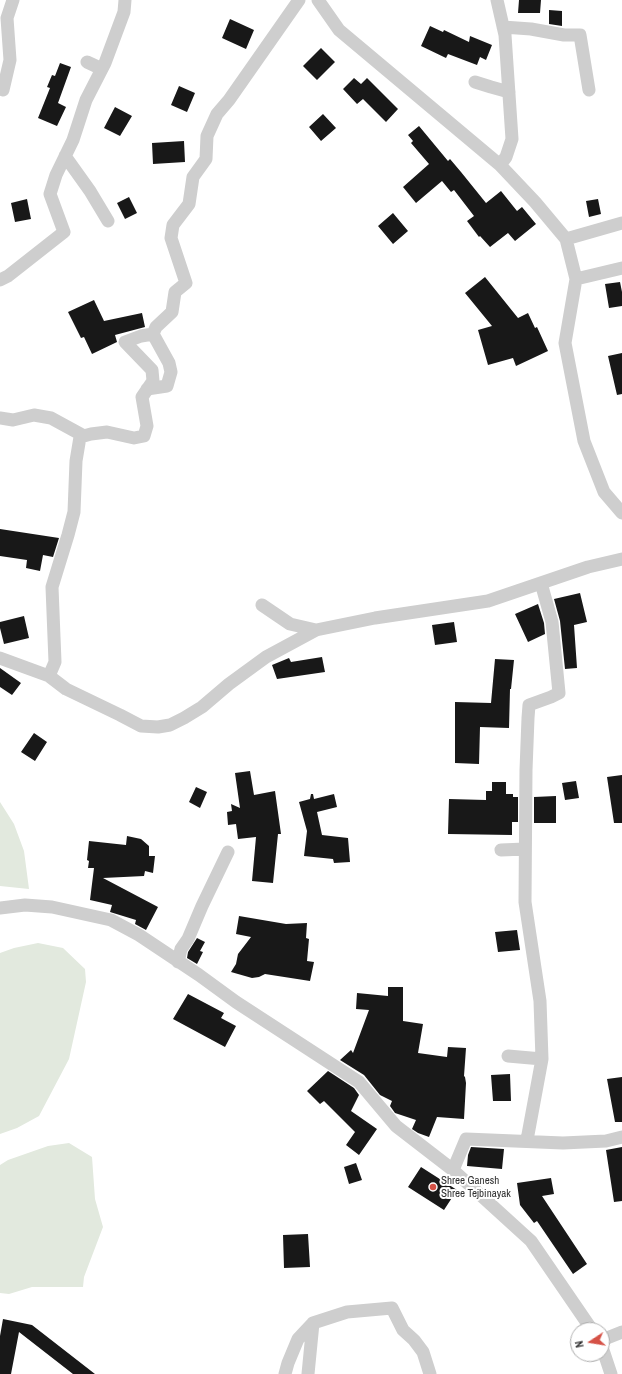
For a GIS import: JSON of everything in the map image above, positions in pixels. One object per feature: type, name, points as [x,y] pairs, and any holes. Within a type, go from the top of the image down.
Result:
[{"type":"street","points":[[4,90],[10,60],[7,18],[13,0]]},
{"type":"street","points":[[0,280],[8,276],[64,232],[50,194],[56,175],[73,140],[86,100],[102,69],[124,12],[125,0]]},
{"type":"street","points":[[153,334],[156,327],[172,312],[175,292],[186,283],[171,238],[173,225],[189,204],[193,178],[206,159],[207,136],[217,114],[229,100],[299,0]]},
{"type":"street","points":[[318,0],[339,30],[500,165],[535,202],[566,239],[576,279],[565,343],[584,441],[604,492],[622,513]]},
{"type":"street","points":[[497,0],[505,35],[512,139],[506,157],[500,165]]},
{"type":"street","points":[[503,27],[531,29],[564,35],[580,35],[589,90]]},
{"type":"street","points":[[87,62],[102,69]]},
{"type":"street","points":[[475,82],[509,92]]},
{"type":"street","points":[[65,156],[90,191],[108,221]]},
{"type":"street","points":[[566,239],[622,223]]},
{"type":"street","points":[[576,279],[622,268]]},
{"type":"street","points":[[49,676],[55,662],[52,587],[74,512],[76,461],[80,437],[107,432],[134,438],[144,436],[147,426],[142,397],[152,380],[152,370],[125,342],[141,336],[153,334]]},
{"type":"street","points":[[147,389],[167,386],[171,372],[169,363],[153,334]]},
{"type":"street","points":[[0,418],[13,420],[34,415],[51,418],[84,436]]},
{"type":"street","points":[[0,658],[49,676],[66,690],[141,726],[158,727],[170,725],[202,707],[229,684],[266,657],[316,630],[375,618],[488,601],[588,567],[622,559]]},
{"type":"street","points":[[528,1140],[542,1059],[540,1001],[525,902],[526,770],[529,705],[551,697],[559,692],[552,622],[541,583]]},
{"type":"street","points":[[262,605],[290,624],[316,630]]},
{"type":"street","points":[[501,850],[525,849]]},
{"type":"street","points":[[178,962],[181,949],[188,939],[228,852]]},
{"type":"street","points":[[0,908],[25,905],[52,907],[111,920],[139,934],[178,962],[199,974],[236,1002],[359,1082],[396,1126],[452,1170],[531,1241],[587,1322]]},
{"type":"street","points":[[508,1056],[542,1059]]},
{"type":"street","points":[[452,1170],[466,1139],[528,1140],[563,1143],[606,1141],[622,1137]]},
{"type":"street","points":[[285,1374],[298,1339],[313,1323],[347,1312],[392,1308],[403,1330],[414,1340],[423,1352],[430,1374]]},
{"type":"street","points":[[308,1374],[313,1323]]},
{"type":"street","points":[[610,1337],[622,1332]]},
{"type":"street","points":[[608,1362],[610,1374]]},
{"type":"shaded area","points":[[0,802],[14,824],[24,851],[29,889],[0,886]]},
{"type":"shaded area","points":[[38,943],[63,948],[85,969],[86,982],[69,1059],[39,1116],[17,1128],[0,1134],[0,953],[14,948]]},
{"type":"shaded area","points":[[69,1143],[92,1157],[95,1199],[103,1227],[84,1277],[83,1287],[32,1287],[9,1294],[0,1293],[0,1165],[8,1160],[48,1146]]},
{"type":"building","points":[[519,0],[541,0],[540,13],[518,13]]},
{"type":"building","points":[[549,10],[562,11],[562,26],[549,24]]},
{"type":"building","points":[[230,19],[254,30],[246,49],[222,38]]},
{"type":"building","points":[[430,26],[443,32],[444,30],[469,42],[470,36],[492,45],[486,60],[480,57],[477,65],[448,54],[446,58],[421,46]]},
{"type":"building","points":[[321,48],[335,62],[317,80],[303,66]]},
{"type":"building","points":[[60,63],[71,67],[58,103],[66,107],[57,126],[38,118],[50,88],[47,87],[52,75],[55,76]]},
{"type":"building","points":[[354,78],[361,84],[367,78],[398,109],[386,122],[363,99],[357,104],[343,89]]},
{"type":"building","points":[[179,86],[195,93],[187,112],[171,105]]},
{"type":"building","points":[[115,107],[132,116],[120,136],[104,128]]},
{"type":"building","points":[[323,114],[336,128],[321,141],[309,127]]},
{"type":"building","points":[[419,126],[448,161],[450,159],[486,203],[501,191],[517,211],[522,207],[536,224],[515,241],[508,233],[490,247],[480,236],[479,237],[467,221],[474,216],[454,190],[451,192],[442,181],[416,203],[403,187],[429,164],[411,143],[413,141],[408,135]]},
{"type":"building","points":[[184,141],[185,162],[153,164],[152,143]]},
{"type":"building","points":[[129,197],[137,213],[125,219],[117,203]]},
{"type":"building","points":[[27,199],[31,219],[15,222],[11,203]]},
{"type":"building","points":[[598,199],[601,214],[589,217],[586,201]]},
{"type":"building","points":[[393,213],[408,231],[393,244],[378,226]]},
{"type":"building","points":[[485,277],[518,318],[528,313],[535,328],[537,327],[548,351],[516,366],[513,358],[488,365],[478,330],[492,326],[465,293]]},
{"type":"building","points":[[620,282],[622,306],[609,308],[605,284]]},
{"type":"building","points":[[94,300],[104,321],[142,313],[145,327],[115,335],[117,342],[92,354],[84,337],[81,338],[68,312]]},
{"type":"building","points":[[622,353],[622,394],[617,395],[608,356]]},
{"type":"building","points":[[0,529],[59,538],[53,557],[43,555],[40,571],[26,568],[27,560],[0,556]]},
{"type":"building","points":[[580,593],[587,622],[574,625],[577,668],[565,669],[560,621],[554,599]]},
{"type":"building","points":[[538,604],[544,623],[545,634],[528,642],[515,614]]},
{"type":"building","points":[[24,616],[29,638],[4,644],[0,622]]},
{"type":"building","points":[[454,622],[457,642],[435,645],[432,625]]},
{"type":"building","points":[[322,657],[325,672],[277,679],[272,665],[289,658],[291,662]]},
{"type":"building","points":[[495,659],[514,660],[510,689],[509,728],[480,727],[479,764],[455,763],[455,702],[491,703]]},
{"type":"building","points":[[0,668],[21,683],[12,695],[0,687]]},
{"type":"building","points":[[34,733],[47,742],[35,761],[21,752]]},
{"type":"building","points":[[250,771],[254,795],[275,791],[281,834],[278,834],[273,883],[252,881],[256,837],[238,839],[236,824],[228,825],[227,812],[232,811],[231,804],[240,808],[235,773]]},
{"type":"building","points":[[622,775],[622,823],[614,823],[607,777]]},
{"type":"building","points":[[576,781],[579,798],[565,800],[562,783]]},
{"type":"building","points":[[492,782],[506,782],[506,794],[513,794],[513,797],[518,797],[518,822],[512,822],[512,835],[448,834],[449,799],[486,800],[486,791],[492,791]]},
{"type":"building","points":[[196,787],[207,792],[200,808],[189,802]]},
{"type":"building","points":[[311,794],[313,794],[314,799],[334,794],[337,807],[317,812],[322,835],[348,838],[350,862],[334,863],[333,859],[304,856],[307,831],[299,802],[310,799]]},
{"type":"building","points":[[556,796],[556,823],[534,823],[534,797]]},
{"type":"building","points":[[127,836],[141,839],[149,846],[149,856],[155,856],[153,873],[145,871],[144,876],[103,878],[158,907],[146,930],[135,924],[136,920],[110,912],[112,905],[90,900],[94,868],[88,868],[89,861],[87,860],[89,841],[126,845]]},
{"type":"building","points":[[239,916],[286,924],[307,923],[306,938],[309,939],[307,961],[314,962],[310,981],[265,974],[252,978],[231,972],[236,964],[238,954],[251,937],[236,934]]},
{"type":"building","points":[[517,930],[520,950],[498,952],[495,932]]},
{"type":"building","points":[[197,938],[205,942],[200,951],[203,952],[197,964],[187,958],[188,952]]},
{"type":"building","points":[[388,987],[403,987],[403,1021],[423,1024],[418,1053],[447,1057],[448,1047],[466,1048],[464,1076],[466,1083],[464,1119],[437,1117],[429,1137],[412,1129],[416,1120],[395,1113],[390,1106],[392,1101],[380,1095],[364,1075],[340,1060],[351,1050],[353,1053],[369,1010],[356,1009],[357,993],[388,996]]},
{"type":"building","points":[[188,994],[224,1013],[221,1018],[236,1026],[225,1047],[173,1019]]},
{"type":"building","points":[[328,1071],[354,1088],[359,1095],[351,1111],[377,1129],[359,1155],[346,1145],[355,1132],[324,1101],[320,1104],[307,1091]]},
{"type":"building","points":[[510,1074],[511,1101],[493,1101],[491,1075]]},
{"type":"building","points":[[622,1077],[622,1122],[615,1122],[607,1079]]},
{"type":"building","points":[[471,1147],[504,1149],[502,1169],[467,1166],[468,1155]]},
{"type":"building","points":[[622,1147],[622,1201],[614,1202],[606,1150]]},
{"type":"building","points":[[356,1163],[362,1180],[349,1184],[344,1167]]},
{"type":"building","points":[[421,1167],[457,1190],[444,1210],[408,1187]]},
{"type":"building","points":[[551,1178],[554,1194],[542,1196],[587,1264],[573,1274],[537,1221],[534,1223],[520,1205],[517,1183]]},
{"type":"building","points":[[308,1234],[310,1267],[284,1268],[283,1235]]},
{"type":"building","points":[[3,1319],[32,1325],[95,1374],[73,1374],[19,1332],[11,1374],[0,1374],[0,1336]]},
{"type":"place","name":"Shree Ganesh Shree Tejbinayak","points":[[433,1187]]}]
